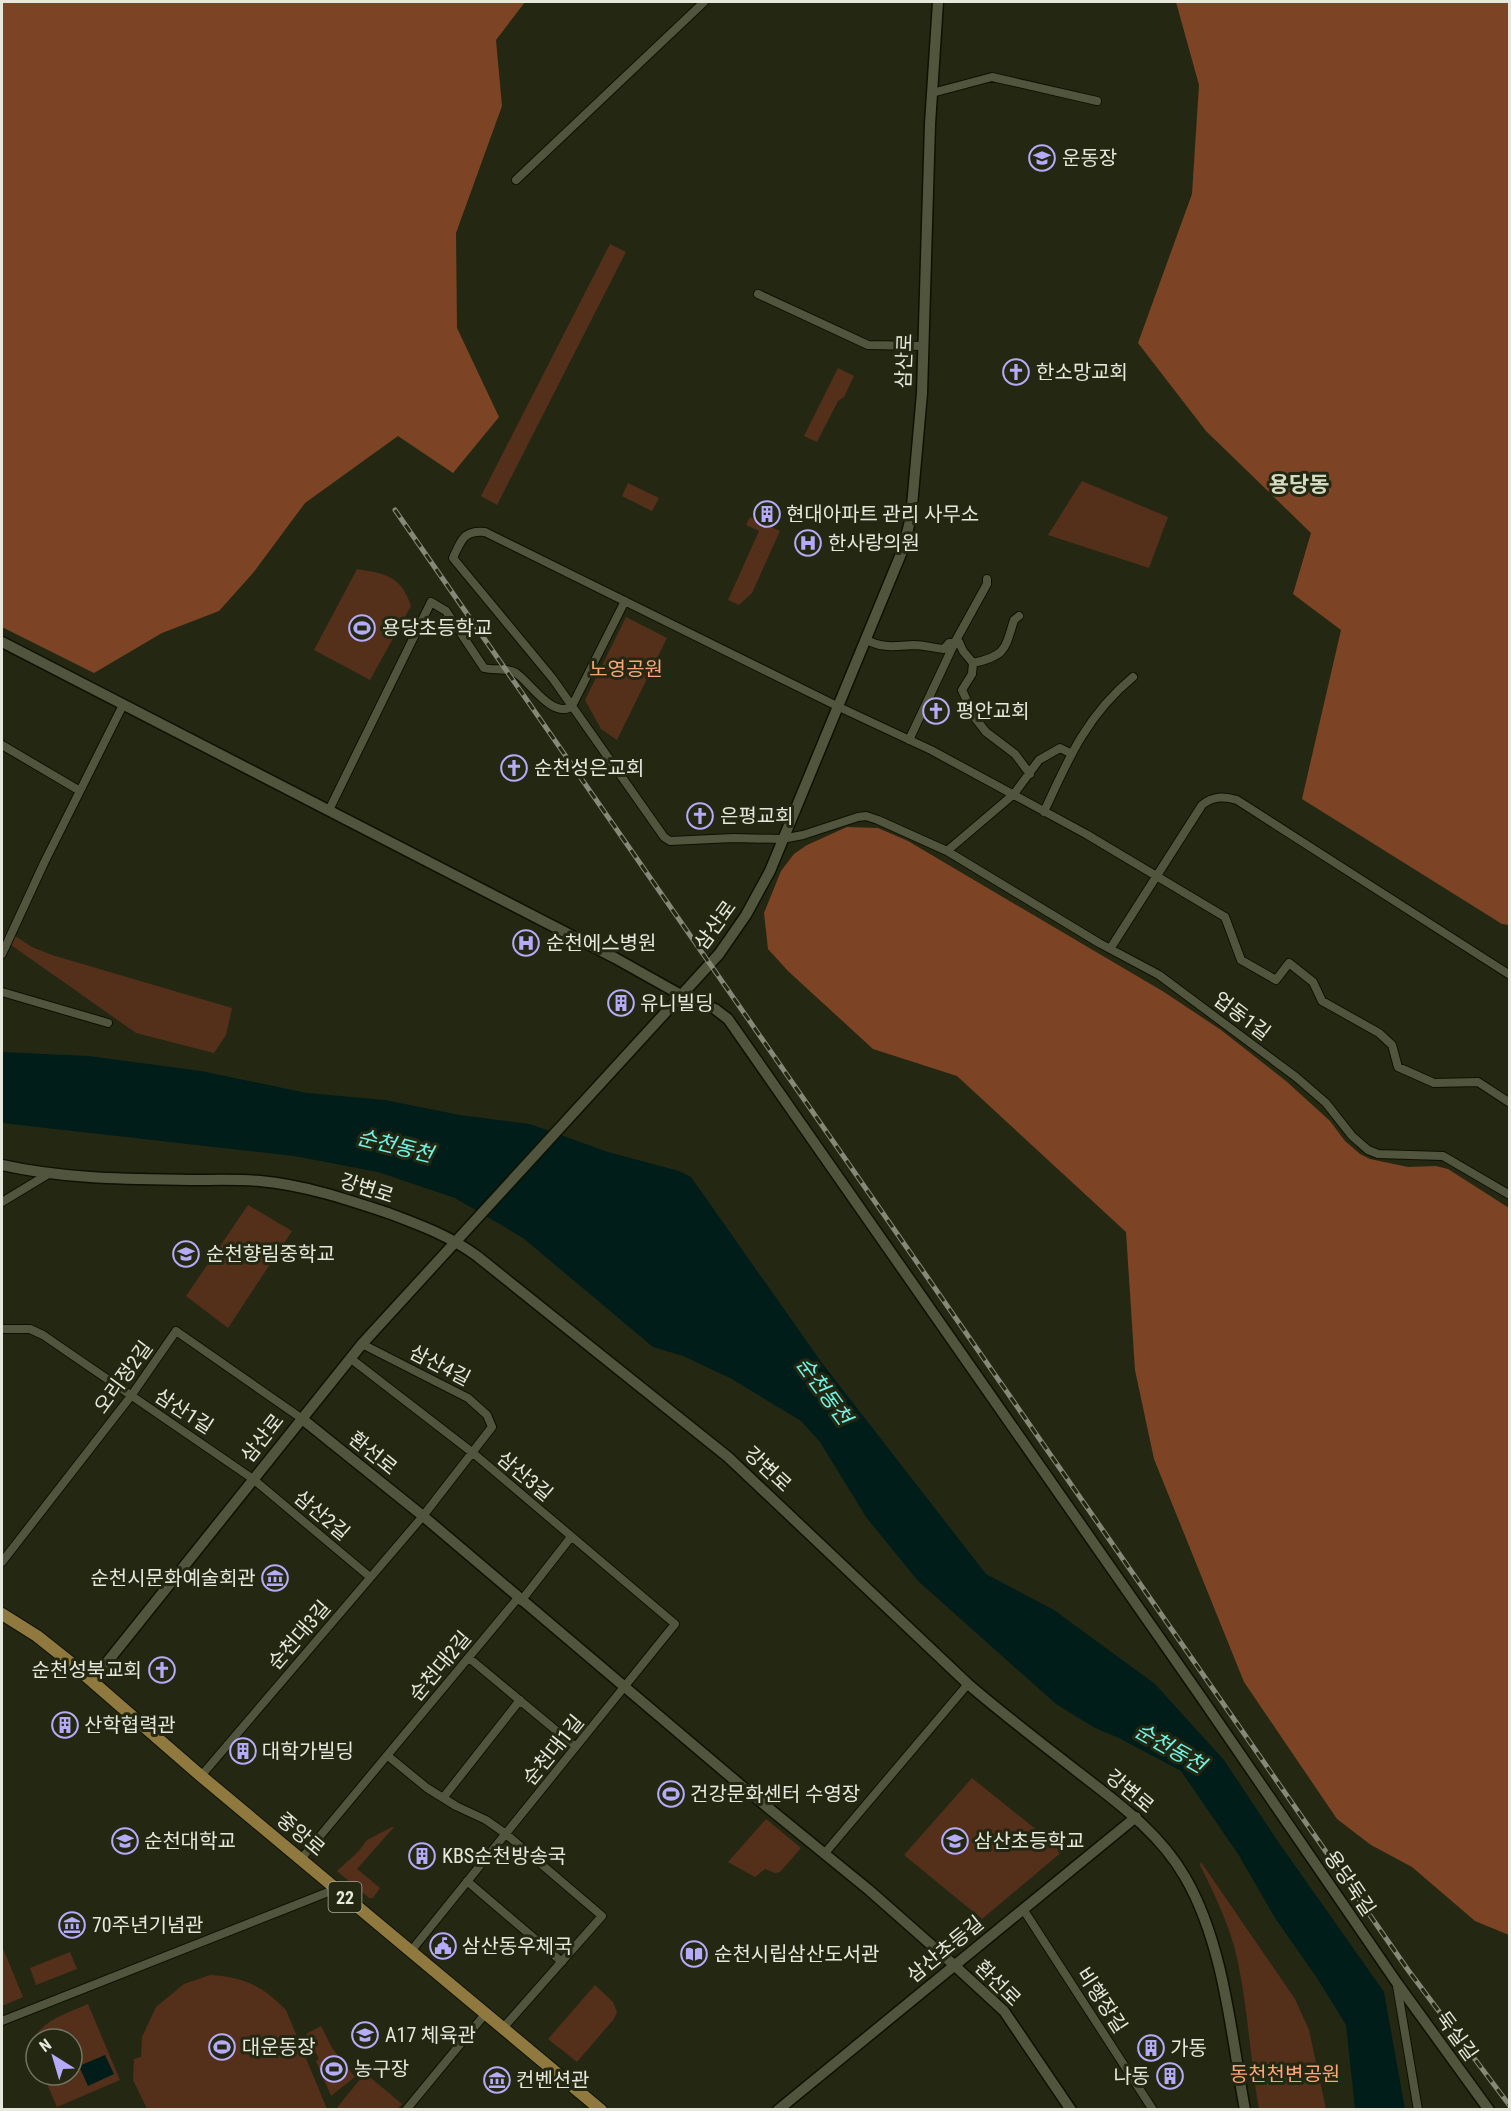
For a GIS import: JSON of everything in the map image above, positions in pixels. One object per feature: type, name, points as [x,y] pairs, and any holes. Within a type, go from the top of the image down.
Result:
[{"type":"main road","name":"삼산로","points":[[92,1681],[362,1344],[719,954],[746,915],[770,871],[903,549],[911,517],[921,393],[932,93],[938,2]]},
{"type":"main road","name":"용당둑길","points":[[2,642],[615,958],[681,995],[715,1009],[733,1025],[1201,1697],[1397,1983]]},
{"type":"main road","name":"강변로","points":[[2,1165],[50,1173],[143,1179],[259,1181],[308,1188],[369,1207],[456,1241],[728,1456],[968,1684],[999,1711],[1136,1817],[1171,1856],[1185,1877],[1207,1927],[1224,1993],[1245,2109]]},
{"type":"main road","name":"환선로","points":[[301,1418],[423,1516],[519,1599],[825,1853],[954,1965],[1004,2011],[1071,2109]]},
{"type":"main road","name":"중앙로","points":[[2,1614],[37,1636],[92,1681],[201,1776],[601,2109]]},
{"type":"main road","name":"삼산초등길","points":[[782,2108],[1136,1817]]},
{"type":"main road","name":"둑실길","points":[[1397,1983],[1489,2109]]},
{"type":"street","points":[[516,180],[704,2]]},
{"type":"street","points":[[932,93],[992,77],[1097,101]]},
{"type":"street","points":[[758,294],[868,345],[923,346]]},
{"type":"street","points":[[572,706],[553,679],[453,558],[466,534],[474,531],[484,532],[909,740],[1014,794],[1225,917],[1241,960],[1276,980],[1289,963],[1314,982],[1322,1001],[1379,1033],[1392,1045],[1398,1067],[1434,1083],[1478,1082],[1509,1103]]},
{"type":"street","points":[[909,740],[955,642],[987,584],[987,579]]},
{"type":"street","points":[[329,810],[431,602],[446,611],[484,668],[513,672],[548,703],[565,709],[572,706],[625,601]]},
{"type":"street","points":[[973,663],[998,656],[1010,639],[1014,620],[1019,616]]},
{"type":"street","points":[[865,639],[877,646],[892,648],[916,645],[944,649],[949,643],[958,642],[973,663],[972,674],[962,690],[967,702],[986,732],[1015,754],[1030,774]]},
{"type":"street","points":[[1044,812],[1072,754],[1095,714],[1133,677]]},
{"type":"street","points":[[2,954],[123,705]]},
{"type":"street","name":"업동1길","points":[[572,706],[664,837],[670,842],[733,838],[782,839],[866,816],[947,851],[1110,949],[1160,975],[1296,1077],[1326,1103],[1352,1136],[1368,1150],[1378,1154],[1443,1156],[1509,1195]]},
{"type":"street","points":[[2,746],[80,791]]},
{"type":"street","points":[[947,851],[1014,794],[1039,760],[1060,748],[1072,754]]},
{"type":"street","points":[[1110,949],[1202,806],[1210,799],[1227,797],[1237,800],[1509,975]]},
{"type":"street","points":[[2,992],[108,1023]]},
{"type":"street","points":[[2,1202],[50,1173]]},
{"type":"street","name":"삼산1길","points":[[2,1329],[30,1329],[43,1335],[253,1479]]},
{"type":"street","name":"오리정2길","points":[[2,1562],[131,1396],[176,1331],[301,1418]]},
{"type":"street","name":"삼산4길","points":[[362,1344],[468,1398],[487,1415],[492,1427],[473,1453]]},
{"type":"street","name":"삼산3길","points":[[350,1358],[473,1453],[675,1624],[625,1687]]},
{"type":"street","points":[[423,1516],[473,1453]]},
{"type":"street","name":"삼산2길","points":[[253,1479],[370,1577]]},
{"type":"street","name":"순천대3길","points":[[201,1776],[423,1516]]},
{"type":"street","points":[[519,1599],[571,1537]]},
{"type":"street","name":"순천대2길","points":[[301,1859],[519,1599]]},
{"type":"street","points":[[469,1658],[576,1747]]},
{"type":"street","points":[[825,1853],[968,1684]]},
{"type":"street","name":"순천대1길","points":[[411,1951],[625,1687]]},
{"type":"street","points":[[443,1798],[520,1701]]},
{"type":"street","points":[[388,1756],[427,1788],[506,1833],[602,1916],[503,2028]]},
{"type":"street","points":[[467,1881],[562,1962]]},
{"type":"street","points":[[2,2021],[336,1889]]},
{"type":"street","name":"비행장길","points":[[1023,1909],[1153,2109]]},
{"type":"street","name":"용당둑길","points":[[1397,1983],[1418,2109]]},
{"type":"street","points":[[405,2109],[486,2013]]},
{"type":"green space","points":[[610,244],[626,252],[497,505],[481,496]]},
{"type":"green space","points":[[838,368],[854,376],[817,442],[804,436]]},
{"type":"green space","points":[[1082,481],[1168,517],[1149,568],[1048,535]]},
{"type":"green space","points":[[628,483],[659,498],[652,511],[622,496]]},
{"type":"green space","points":[[750,517],[780,531],[752,593],[739,605],[728,600],[759,531],[746,525]]},
{"type":"green space","name":"용당초등학교","points":[[357,569],[384,575],[397,582],[411,606],[370,680],[314,650]]},
{"type":"green space","name":"노영공원","points":[[626,617],[667,638],[617,740],[601,729],[585,700]]},
{"type":"green space","points":[[15,936],[32,947],[52,955],[232,1008],[226,1035],[214,1053],[136,1033],[11,945]]},
{"type":"green space","points":[[248,1205],[292,1231],[228,1328],[186,1296]]},
{"type":"green space","points":[[972,1778],[1063,1851],[982,1919],[904,1855]]},
{"type":"green space","points":[[766,1819],[801,1848],[780,1872],[775,1873],[765,1869],[755,1877],[728,1862]]},
{"type":"green space","points":[[394,1827],[357,1869],[380,1888],[373,1898],[369,1898],[337,1871],[358,1852],[367,1840]]},
{"type":"green space","name":"동천천변공원","points":[[1201,1862],[1295,1999],[1309,2030],[1326,2109],[1259,2109],[1239,1966],[1223,1915],[1200,1865]]},
{"type":"green space","points":[[2,1946],[23,1997],[2,2006]]},
{"type":"green space","points":[[70,1952],[77,1969],[36,1985],[30,1968]]},
{"type":"green space","name":"대운동장","points":[[210,1975],[233,1978],[252,1984],[286,2010],[327,2109],[147,2109],[133,2080],[134,2059],[141,2057],[142,2037],[156,2007],[184,1984]]},
{"type":"green space","points":[[595,1985],[613,2002],[617,2012],[613,2020],[577,2062],[548,2039]]},
{"type":"green space","points":[[88,2004],[120,2080],[57,2107],[48,2087],[84,2087],[84,2027],[43,2027],[58,2017]]},
{"type":"green space","name":"농구장","points":[[321,2026],[332,2048],[355,2077],[331,2096],[316,2061],[319,2059],[306,2034]]},
{"type":"green space","points":[[365,2073],[402,2104],[397,2109],[336,2109]]},
{"type":"shaded area","points":[[2,2],[525,2],[496,40],[502,106],[456,233],[457,328],[499,417],[453,473],[398,436],[305,503],[253,573],[219,611],[162,633],[94,673],[2,627]]},
{"type":"shaded area","points":[[1176,2],[1509,2],[1509,925],[1502,924],[1302,799],[1341,630],[1293,594],[1311,533],[1206,431],[1138,343],[1192,194],[1199,85]]},
{"type":"shaded area","points":[[847,827],[878,828],[908,841],[1164,992],[1221,1030],[1286,1081],[1330,1121],[1345,1141],[1360,1154],[1370,1159],[1408,1167],[1436,1166],[1448,1169],[1509,1208],[1509,1935],[1475,1921],[1412,1867],[1371,1845],[1337,1819],[1244,1682],[1154,1459],[1135,1370],[1126,1232],[957,1076],[873,1049],[788,971],[768,949],[764,913],[781,871],[794,854],[807,845]]},
{"type":"water","name":"순천동천","points":[[2,1052],[89,1056],[201,1071],[307,1093],[385,1100],[460,1115],[530,1124],[608,1152],[679,1171],[691,1177],[822,1363],[986,1574],[1054,1610],[1155,1684],[1224,1760],[1384,1992],[1405,2109],[1355,2109],[1346,2025],[1317,1978],[1275,1918],[1238,1854],[1181,1771],[1095,1728],[1056,1704],[918,1581],[866,1517],[820,1442],[801,1421],[730,1378],[683,1356],[653,1347],[523,1238],[455,1198],[378,1172],[294,1156],[2,1123]]},
{"type":"water","points":[[105,2055],[114,2074],[88,2086],[84,2077],[84,2064]]},
{"type":"railway","points":[[395,510],[1408,1970],[1510,2106]]},
{"type":"place","name":"운동장","points":[[1042,158]]},
{"type":"place","name":"한소망교회","points":[[1016,372]]},
{"type":"place","name":"현대아파트 관리 사무소","points":[[767,514]]},
{"type":"place","name":"한사랑의원","points":[[808,543]]},
{"type":"place","name":"용당초등학교","points":[[362,628]]},
{"type":"place","name":"평안교회","points":[[936,711]]},
{"type":"place","name":"순천성은교회","points":[[514,768]]},
{"type":"place","name":"은평교회","points":[[700,816]]},
{"type":"place","name":"순천에스병원","points":[[526,943]]},
{"type":"place","name":"유니빌딩","points":[[621,1003]]},
{"type":"place","name":"순천향림중학교","points":[[186,1254]]},
{"type":"place","name":"순천시문화예술회관","points":[[275,1578]]},
{"type":"place","name":"순천성북교회","points":[[162,1670]]},
{"type":"place","name":"산학협력관","points":[[65,1725]]},
{"type":"place","name":"대학가빌딩","points":[[243,1751]]},
{"type":"place","name":"건강문화센터 수영장","points":[[671,1794]]},
{"type":"place","name":"순천대학교","points":[[125,1841]]},
{"type":"place","name":"삼산초등학교","points":[[955,1841]]},
{"type":"place","name":"KBS순천방송국","points":[[422,1856]]},
{"type":"place","name":"70주년기념관","points":[[72,1925]]},
{"type":"place","name":"삼산동우체국","points":[[443,1946]]},
{"type":"place","name":"순천시립삼산도서관","points":[[694,1954]]},
{"type":"place","name":"A17 체육관","points":[[365,2035]]},
{"type":"place","name":"대운동장","points":[[222,2047]]},
{"type":"place","name":"가동","points":[[1151,2048]]},
{"type":"place","name":"농구장","points":[[334,2069]]},
{"type":"place","name":"나동","points":[[1170,2076]]},
{"type":"place","name":"컨벤션관","points":[[497,2080]]},
{"type":"district","name":"용당동","points":[[1299,484]]}]
